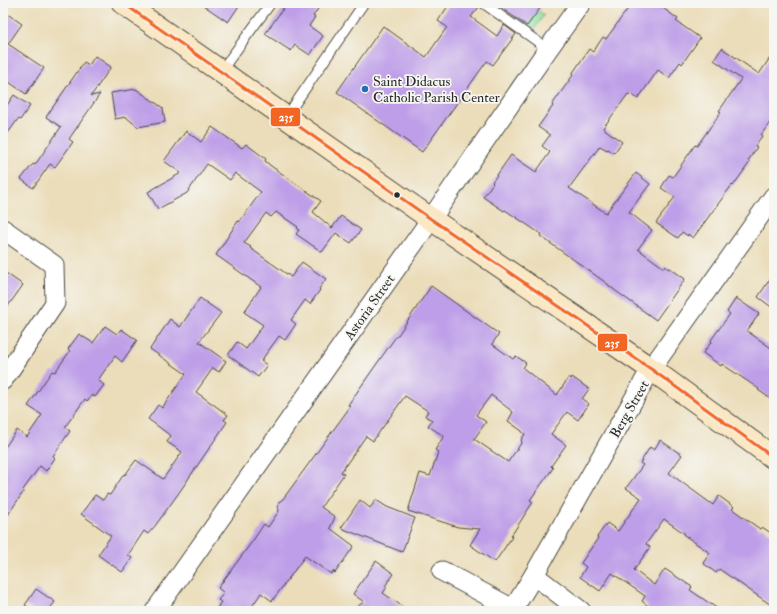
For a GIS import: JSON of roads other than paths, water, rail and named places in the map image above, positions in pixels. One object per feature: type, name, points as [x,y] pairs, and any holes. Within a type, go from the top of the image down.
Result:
[{"type":"main road","points":[[136,7],[221,72],[431,219],[651,369],[774,458]]},
{"type":"street","name":"Astoria Street","points":[[155,611],[581,3]]},
{"type":"street","name":"Berg Street","points":[[512,610],[534,575],[651,369],[774,196]]},
{"type":"street","points":[[3,229],[54,265],[55,303],[3,380]]},
{"type":"street","points":[[442,571],[512,610]]},
{"type":"street","points":[[534,575],[581,611]]},
{"type":"lane","points":[[221,72],[271,3]]},
{"type":"lane","points":[[286,117],[364,3]]},
{"type":"lane","points":[[483,3],[548,49]]},
{"type":"place","name":"Saint Didacus Catholic Parish Center","points":[[365,89]]}]
